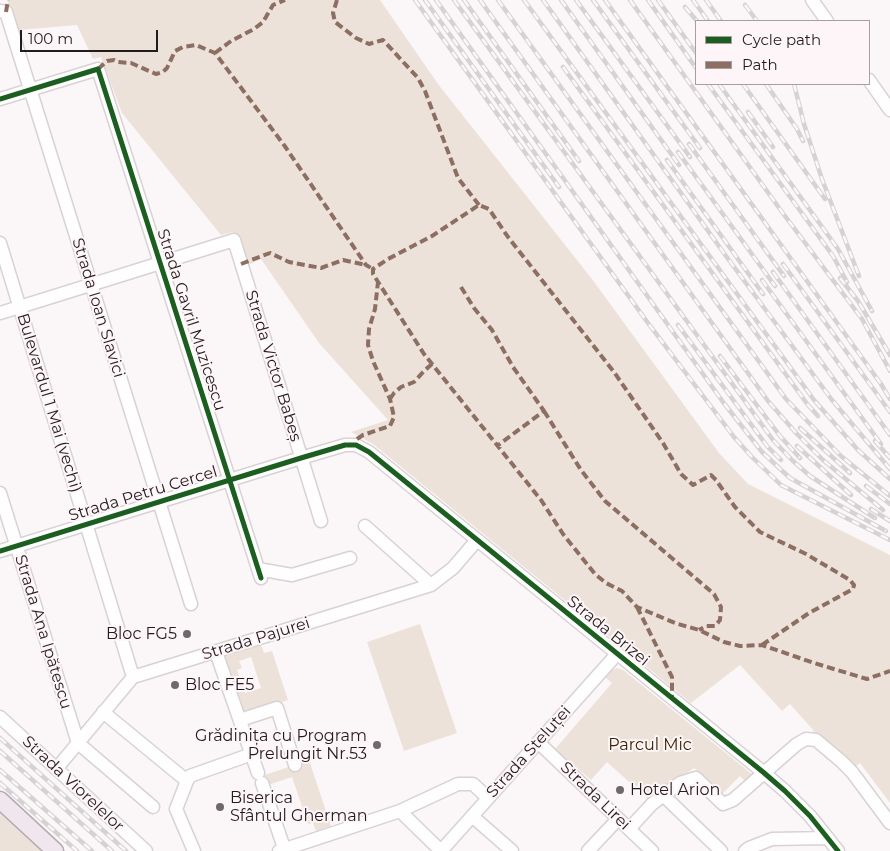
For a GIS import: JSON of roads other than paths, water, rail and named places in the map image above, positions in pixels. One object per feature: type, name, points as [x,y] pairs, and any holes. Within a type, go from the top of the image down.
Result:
[{"type":"main road","points":[[0,800],[56,851]]},
{"type":"street","points":[[812,0],[826,20]]},
{"type":"street","name":"Strada Ioan Slavici","points":[[3,11],[30,90],[191,604]]},
{"type":"street","name":"Strada Gavril Muzicescu","points":[[30,90],[98,69],[259,573],[292,576],[350,558]]},
{"type":"street","points":[[870,81],[890,110]]},
{"type":"street","points":[[0,99],[30,90]]},
{"type":"street","name":"Strada Victor Babeș","points":[[160,263],[234,240],[321,521]]},
{"type":"street","name":"Bulevardul 1 Mai (vechi)","points":[[0,244],[133,677]]},
{"type":"street","points":[[0,313],[160,263]]},
{"type":"street","name":"Strada Petru Cercel","points":[[0,551],[351,444]]},
{"type":"street","name":"Strada Brizei","points":[[351,444],[369,452],[763,772],[810,816],[838,851]]},
{"type":"street","name":"Strada Ana Ipătescu","points":[[0,493],[78,742]]},
{"type":"street","points":[[365,526],[431,585]]},
{"type":"street","name":"Strada Pajurei","points":[[133,677],[431,585],[453,568],[477,540]]},
{"type":"street","points":[[216,652],[283,850],[400,811],[458,784],[473,784],[488,798]]},
{"type":"street","name":"Strada Steluței","points":[[441,851],[617,654]]},
{"type":"street","points":[[57,768],[133,677]]},
{"type":"street","points":[[240,720],[277,708],[295,765]]},
{"type":"street","points":[[103,712],[187,781]]},
{"type":"street","name":"Strada Viorelelor","points":[[0,717],[146,851]]},
{"type":"street","points":[[629,829],[652,804],[680,783],[696,778],[723,804],[733,800],[763,772],[797,744],[806,739],[816,740],[828,748],[852,772],[890,823]]},
{"type":"street","points":[[78,742],[153,807]]},
{"type":"street","name":"Strada Lirei","points":[[538,742],[652,851]]},
{"type":"street","points":[[194,851],[176,809],[187,781],[190,776],[252,754]]},
{"type":"street","points":[[663,796],[721,851]]},
{"type":"street","points":[[400,811],[441,851]]},
{"type":"street","points":[[472,816],[512,851]]},
{"type":"street","points":[[588,851],[618,818]]},
{"type":"street","points":[[745,851],[772,839],[828,838]]},
{"type":"railway","points":[[415,0],[648,323],[734,437],[781,485],[890,540]]},
{"type":"railway","points":[[425,0],[559,187]]},
{"type":"railway","points":[[436,0],[723,402],[762,452],[790,478],[886,531]]},
{"type":"railway","points":[[454,0],[773,440],[810,476],[875,518]]},
{"type":"railway","points":[[464,0],[579,161]]},
{"type":"railway","points":[[480,0],[768,401],[823,460],[883,510]]},
{"type":"railway","points":[[498,0],[786,399],[841,456],[890,496]]},
{"type":"railway","points":[[524,0],[814,400],[858,450],[890,479]]},
{"type":"railway","points":[[543,0],[726,256],[832,400],[890,469]]},
{"type":"railway","points":[[561,0],[679,165]]},
{"type":"railway","points":[[576,0],[690,157]]},
{"type":"railway","points":[[593,0],[700,148]]},
{"type":"railway","points":[[605,0],[890,399]]},
{"type":"railway","points":[[630,0],[782,212],[862,319],[890,371]]},
{"type":"railway","points":[[648,0],[695,67]]},
{"type":"railway","points":[[658,0],[695,52]]},
{"type":"railway","points":[[693,0],[707,20]]},
{"type":"railway","points":[[706,0],[720,20]]},
{"type":"railway","points":[[745,5],[756,20]]},
{"type":"railway","points":[[685,7],[696,20]]},
{"type":"railway","points":[[563,67],[808,405],[818,416]]},
{"type":"railway","points":[[709,85],[833,256],[847,282]]},
{"type":"railway","points":[[720,85],[838,249],[872,311]]},
{"type":"railway","points":[[744,85],[825,199]]},
{"type":"railway","points":[[767,85],[803,141]]},
{"type":"railway","points":[[794,85],[804,124],[822,179],[859,276]]},
{"type":"railway","points":[[748,112],[773,147]]},
{"type":"railway","points":[[689,144],[784,276]]},
{"type":"railway","points":[[678,152],[775,286]]},
{"type":"railway","points":[[667,160],[763,294]]},
{"type":"railway","points":[[783,264],[890,412]]},
{"type":"railway","points":[[773,272],[890,435]]},
{"type":"railway","points":[[840,278],[858,301],[890,355]]},
{"type":"railway","points":[[762,280],[881,444]]},
{"type":"railway","points":[[678,325],[767,446],[781,460]]},
{"type":"railway","points":[[720,356],[780,436],[800,458]]},
{"type":"railway","points":[[800,428],[850,473]]},
{"type":"railway","points":[[875,441],[890,458]]},
{"type":"railway","points":[[797,446],[851,495]]},
{"type":"railway","points":[[866,486],[890,504]]},
{"type":"railway","points":[[871,509],[890,521]]},
{"type":"railway","points":[[0,738],[126,851]]},
{"type":"railway","points":[[0,751],[112,851]]},
{"type":"railway","points":[[0,770],[92,851]]},
{"type":"railway","points":[[0,783],[77,851]]},
{"type":"place","name":"Bloc FG5","points":[[187,634]]},
{"type":"place","name":"Bloc FE5","points":[[175,685]]},
{"type":"place","name":"Grădinița cu Program Prelungit Nr.53","points":[[377,745]]},
{"type":"place","name":"Hotel Arion","points":[[620,790]]},
{"type":"place","name":"Biserica Sfântul Gherman","points":[[220,807]]},
{"type":"park label","name":"Parcul Mic","points":[[650,745]]}]
